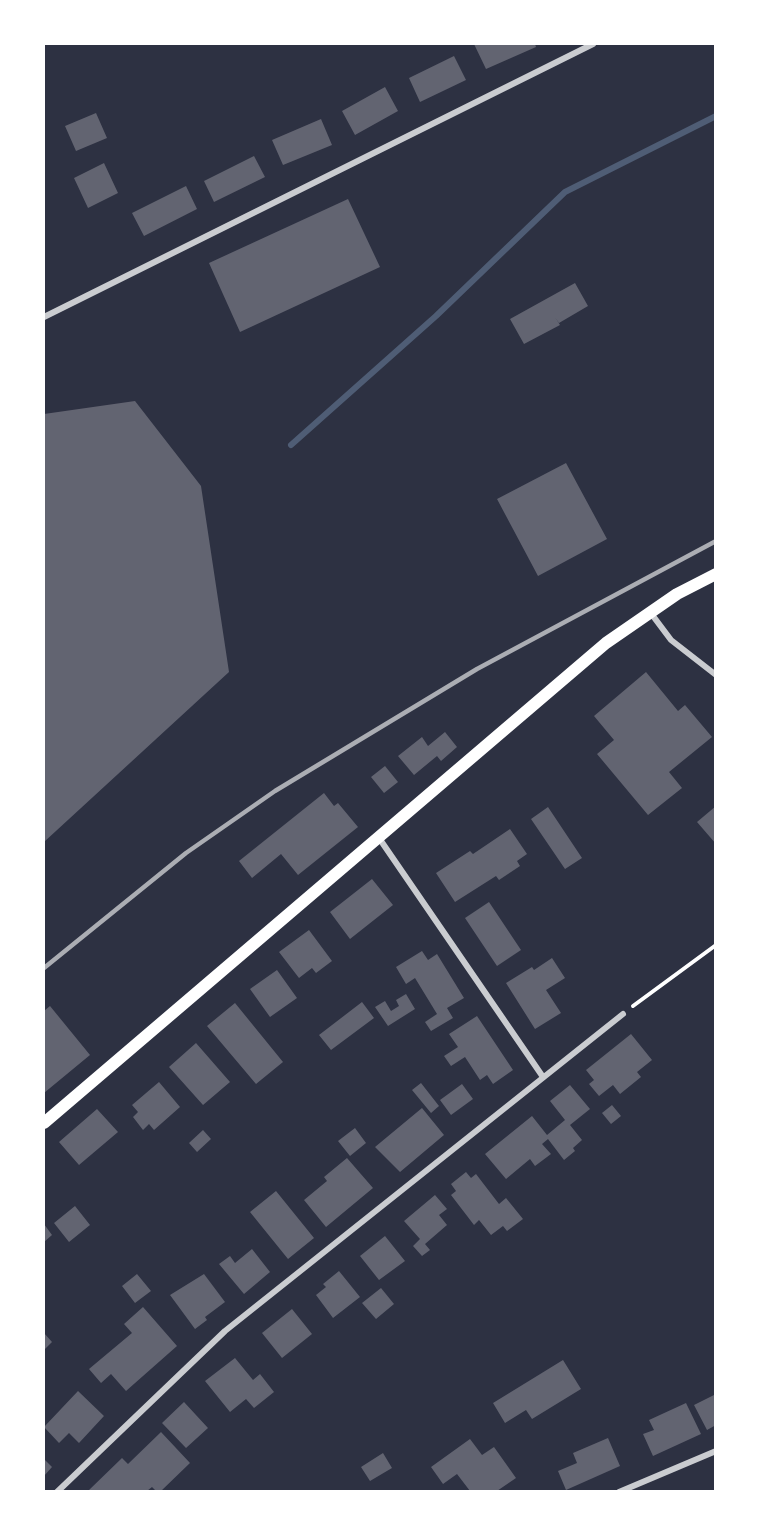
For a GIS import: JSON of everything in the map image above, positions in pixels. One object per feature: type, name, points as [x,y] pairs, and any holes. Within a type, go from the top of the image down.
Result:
[{"type":"main road","points":[[44,1123],[560,682],[650,611],[716,574]]},
{"type":"street","points":[[44,317],[593,44]]},
{"type":"street","points":[[650,611],[671,640],[716,675]]},
{"type":"street","points":[[379,838],[543,1077]]},
{"type":"street","points":[[57,1491],[225,1330],[623,1014]]},
{"type":"street","points":[[619,1491],[716,1451]]},
{"type":"path","points":[[623,1014],[716,945]]},
{"type":"building","points":[[474,44],[535,44],[536,47],[486,69]]},
{"type":"building","points":[[454,56],[466,80],[420,102],[409,78]]},
{"type":"building","points":[[385,87],[398,111],[355,135],[342,111]]},
{"type":"building","points":[[96,113],[107,138],[76,151],[65,126]]},
{"type":"building","points":[[321,119],[332,145],[283,165],[272,140]]},
{"type":"building","points":[[254,156],[265,177],[214,202],[204,181]]},
{"type":"building","points":[[104,163],[118,193],[88,208],[74,178]]},
{"type":"building","points":[[186,186],[197,209],[144,236],[132,213]]},
{"type":"building","points":[[348,199],[380,267],[240,332],[209,263]]},
{"type":"building","points":[[575,283],[588,306],[559,323],[555,317],[560,325],[524,344],[510,319]]},
{"type":"building","points":[[135,401],[201,486],[229,672],[44,842],[44,414]]},
{"type":"building","points":[[566,463],[607,539],[538,576],[497,499]]},
{"type":"building","points":[[646,672],[678,711],[685,705],[712,737],[669,772],[682,788],[648,815],[597,754],[614,740],[594,716]]},
{"type":"building","points":[[445,732],[457,747],[441,761],[437,756],[414,775],[398,756],[422,737],[428,746]]},
{"type":"building","points":[[385,766],[398,782],[384,793],[371,777]]},
{"type":"building","points":[[324,793],[334,806],[338,803],[358,827],[298,875],[281,854],[252,878],[239,861]]},
{"type":"building","points":[[716,806],[716,844],[697,822]]},
{"type":"building","points":[[548,807],[582,858],[565,869],[531,819]]},
{"type":"building","points":[[510,829],[527,854],[517,861],[520,866],[499,880],[496,876],[455,902],[436,873],[470,851],[473,854]]},
{"type":"building","points":[[372,879],[393,905],[350,939],[330,912]]},
{"type":"building","points":[[489,902],[521,950],[497,966],[465,918]]},
{"type":"building","points":[[309,930],[332,961],[316,973],[312,968],[299,978],[279,952]]},
{"type":"building","points":[[422,951],[428,960],[437,954],[464,998],[447,1008],[453,1018],[431,1031],[425,1022],[437,1014],[415,978],[406,984],[396,967]]},
{"type":"building","points":[[552,958],[565,978],[546,990],[561,1013],[535,1029],[506,983],[532,967],[534,970]]},
{"type":"building","points":[[277,970],[297,998],[270,1017],[250,989]]},
{"type":"building","points":[[406,994],[415,1009],[388,1026],[375,1007],[385,1001],[391,1011],[399,1006],[396,1000]]},
{"type":"building","points":[[362,1002],[374,1018],[331,1050],[319,1035]]},
{"type":"building","points":[[235,1003],[283,1062],[256,1084],[207,1026]]},
{"type":"building","points":[[50,1006],[90,1055],[44,1093],[44,1011]]},
{"type":"building","points":[[477,1016],[513,1070],[493,1084],[487,1075],[480,1080],[465,1057],[451,1066],[444,1056],[458,1047],[449,1034]]},
{"type":"building","points":[[631,1034],[652,1060],[637,1072],[641,1077],[620,1094],[613,1085],[599,1096],[589,1084],[594,1080],[586,1070]]},
{"type":"building","points":[[196,1043],[230,1082],[203,1105],[169,1067]]},
{"type":"building","points":[[159,1082],[180,1107],[154,1130],[149,1124],[143,1130],[133,1117],[138,1112],[132,1105]]},
{"type":"building","points":[[421,1083],[439,1106],[431,1113],[412,1090]]},
{"type":"building","points":[[462,1084],[473,1099],[451,1115],[440,1100]]},
{"type":"building","points":[[570,1085],[590,1109],[570,1125],[582,1140],[573,1148],[575,1151],[564,1160],[548,1139],[542,1144],[551,1154],[535,1166],[530,1159],[506,1179],[485,1154],[532,1116],[547,1135],[565,1120],[550,1101]]},
{"type":"building","points":[[612,1105],[621,1116],[611,1124],[602,1113]]},
{"type":"building","points":[[422,1108],[444,1135],[400,1172],[375,1147]]},
{"type":"building","points":[[97,1109],[118,1132],[79,1165],[59,1142]]},
{"type":"building","points":[[355,1128],[366,1143],[350,1156],[338,1141]]},
{"type":"building","points":[[203,1130],[211,1139],[197,1152],[189,1143]]},
{"type":"building","points":[[347,1158],[373,1188],[326,1227],[304,1200],[327,1181],[324,1177]]},
{"type":"building","points":[[466,1172],[471,1178],[476,1174],[499,1204],[506,1198],[523,1219],[507,1231],[503,1226],[491,1235],[479,1220],[474,1225],[451,1195],[456,1191],[451,1184]]},
{"type":"building","points":[[276,1191],[314,1238],[288,1259],[250,1212]]},
{"type":"building","points":[[435,1195],[447,1209],[439,1215],[447,1225],[425,1244],[430,1250],[422,1256],[413,1246],[420,1239],[404,1221]]},
{"type":"building","points":[[75,1206],[90,1225],[69,1242],[54,1223]]},
{"type":"building","points":[[44,1224],[52,1235],[44,1242]]},
{"type":"building","points":[[385,1236],[405,1261],[379,1280],[360,1256]]},
{"type":"building","points":[[252,1249],[270,1272],[244,1294],[219,1264],[230,1256],[235,1263]]},
{"type":"building","points":[[339,1271],[360,1297],[333,1318],[316,1295],[326,1287],[323,1284]]},
{"type":"building","points":[[137,1274],[151,1291],[135,1303],[122,1286]]},
{"type":"building","points":[[204,1274],[225,1302],[205,1317],[207,1320],[195,1329],[170,1295]]},
{"type":"building","points":[[381,1288],[394,1304],[376,1319],[362,1303]]},
{"type":"building","points":[[143,1307],[177,1346],[126,1391],[111,1374],[101,1383],[89,1369],[132,1333],[124,1324]]},
{"type":"building","points":[[292,1309],[312,1334],[282,1358],[262,1333]]},
{"type":"building","points":[[44,1333],[52,1342],[44,1350]]},
{"type":"building","points":[[235,1358],[253,1380],[260,1374],[274,1392],[254,1408],[246,1399],[230,1412],[205,1381]]},
{"type":"building","points":[[563,1360],[581,1389],[532,1419],[526,1410],[505,1423],[493,1403]]},
{"type":"building","points":[[78,1391],[104,1416],[79,1443],[69,1433],[59,1443],[44,1427]]},
{"type":"building","points":[[716,1394],[716,1425],[707,1430],[694,1405]]},
{"type":"building","points":[[184,1402],[208,1428],[186,1448],[162,1423]]},
{"type":"building","points":[[686,1403],[701,1434],[653,1456],[643,1434],[654,1430],[649,1420]]},
{"type":"building","points":[[161,1432],[190,1463],[161,1491],[156,1491],[152,1487],[147,1491],[88,1491],[122,1458],[128,1464]]},
{"type":"building","points":[[608,1438],[620,1466],[566,1490],[558,1471],[577,1463],[573,1453]]},
{"type":"building","points":[[470,1439],[482,1455],[494,1447],[516,1478],[497,1491],[470,1491],[457,1474],[443,1484],[431,1467]]},
{"type":"building","points":[[383,1453],[392,1468],[370,1481],[361,1467]]},
{"type":"building","points":[[44,1459],[52,1467],[44,1476]]},
{"type":"waterway","points":[[291,445],[436,316],[565,192],[716,116]]},
{"type":"railway","points":[[44,968],[186,853],[275,791],[477,669],[716,541]]}]
